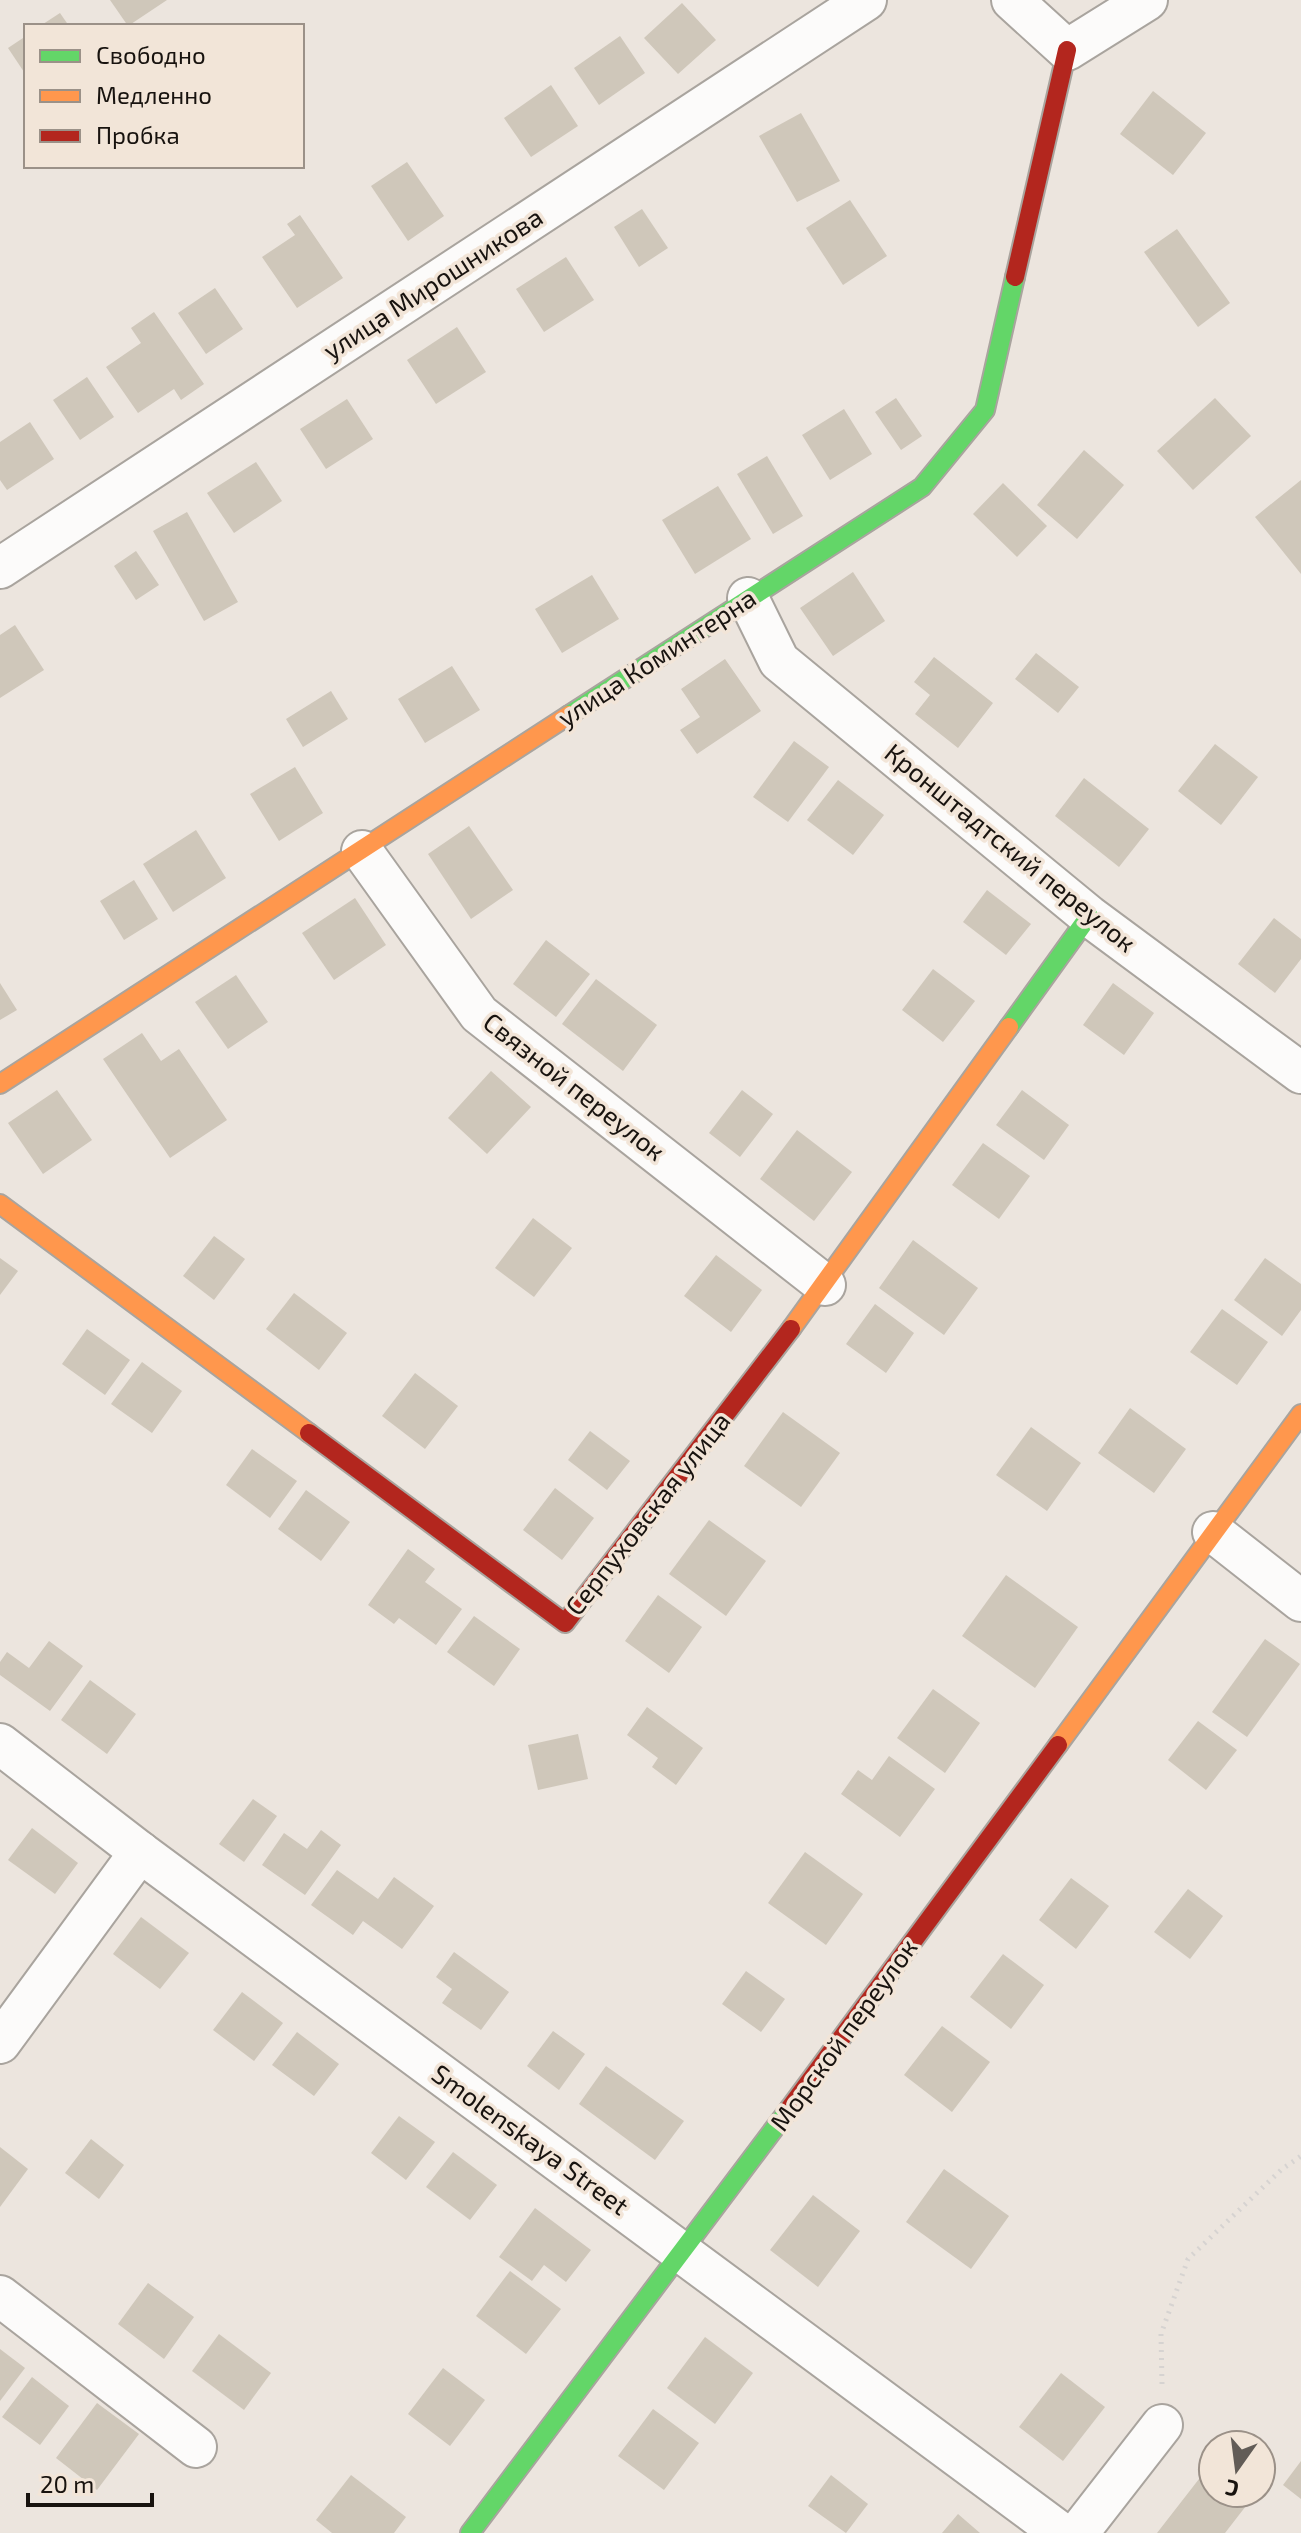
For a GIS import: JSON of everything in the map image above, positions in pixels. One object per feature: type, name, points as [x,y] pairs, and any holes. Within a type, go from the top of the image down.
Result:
[{"type":"street","name":"улица Мирошникова","points":[[0,568],[866,0]]},
{"type":"street","points":[[1012,0],[1067,50],[1147,0]]},
{"type":"street","name":"улица Коминтерна","points":[[0,1084],[922,487],[985,410],[1067,50]]},
{"type":"street","name":"Кронштадтский переулок","points":[[748,598],[779,661],[1089,916],[1301,1073]]},
{"type":"street","name":"Связной переулок","points":[[362,851],[479,1014],[825,1285]]},
{"type":"street","name":"Серпуховская улица","points":[[0,1204],[565,1623],[825,1285],[1089,916]]},
{"type":"street","name":"Морской переулок","points":[[470,2533],[683,2253],[1301,1414]]},
{"type":"street","points":[[1213,1532],[1301,1601]]},
{"type":"street","name":"Smolenskaya Street","points":[[0,1744],[140,1852],[1061,2533]]},
{"type":"street","points":[[0,2043],[140,1852]]},
{"type":"street","points":[[0,2296],[196,2447]]},
{"type":"street","points":[[1078,2533],[1162,2425]]},
{"type":"path","points":[[1162,2425],[1161,2334],[1188,2259],[1281,2170],[1301,2156]]},
{"type":"building","points":[[110,0],[167,0],[131,24],[127,24]]},
{"type":"building","points":[[682,3],[716,40],[678,74],[644,38]]},
{"type":"building","points":[[60,13],[68,24],[43,24]]},
{"type":"building","points":[[620,36],[645,73],[599,105],[574,68]]},
{"type":"building","points":[[24,37],[24,72],[8,48]]},
{"type":"building","points":[[551,85],[578,126],[531,157],[504,118]]},
{"type":"building","points":[[1153,91],[1206,133],[1173,175],[1120,134]]},
{"type":"building","points":[[801,113],[840,181],[797,202],[759,136]]},
{"type":"building","points":[[407,162],[444,216],[408,241],[371,186]]},
{"type":"building","points":[[850,200],[887,256],[843,285],[806,228]]},
{"type":"building","points":[[642,209],[668,248],[639,267],[614,227]]},
{"type":"building","points":[[300,215],[343,278],[297,308],[262,257],[295,235],[287,224]]},
{"type":"building","points":[[1177,229],[1230,303],[1198,327],[1144,252]]},
{"type":"building","points":[[566,257],[594,300],[544,332],[516,289]]},
{"type":"building","points":[[215,288],[243,329],[206,354],[178,313]]},
{"type":"building","points":[[154,312],[204,384],[181,400],[174,389],[138,413],[106,367],[141,343],[131,328]]},
{"type":"building","points":[[457,327],[486,372],[436,404],[407,360]]},
{"type":"building","points":[[87,377],[114,417],[80,440],[53,400]]},
{"type":"building","points":[[896,398],[922,436],[901,450],[875,412]]},
{"type":"building","points":[[1215,398],[1251,436],[1193,490],[1157,451]]},
{"type":"building","points":[[347,399],[373,439],[326,469],[300,429]]},
{"type":"building","points":[[844,409],[872,454],[830,480],[802,435]]},
{"type":"building","points":[[30,422],[54,459],[7,490],[0,480],[0,442]]},
{"type":"building","points":[[1084,450],[1124,485],[1077,539],[1037,505]]},
{"type":"building","points":[[767,456],[803,516],[773,534],[737,474]]},
{"type":"building","points":[[256,462],[282,501],[234,533],[207,493]]},
{"type":"building","points":[[1301,480],[1301,574],[1255,517]]},
{"type":"building","points":[[1003,483],[1047,526],[1017,557],[973,514]]},
{"type":"building","points":[[718,486],[751,539],[695,574],[662,520]]},
{"type":"building","points":[[187,512],[238,602],[204,621],[153,531]]},
{"type":"building","points":[[136,551],[159,585],[136,600],[114,566]]},
{"type":"building","points":[[853,572],[885,621],[833,656],[800,608]]},
{"type":"building","points":[[592,575],[619,619],[562,653],[535,609]]},
{"type":"building","points":[[15,625],[44,670],[0,698],[0,635]]},
{"type":"building","points":[[1036,653],[1079,687],[1058,713],[1015,679]]},
{"type":"building","points":[[934,657],[993,703],[958,748],[915,714],[930,695],[914,682]]},
{"type":"building","points":[[725,659],[761,711],[697,754],[680,730],[700,717],[681,689]]},
{"type":"building","points":[[452,666],[480,710],[425,743],[398,699]]},
{"type":"building","points":[[331,691],[348,719],[303,747],[286,719]]},
{"type":"building","points":[[794,741],[829,767],[788,822],[753,797]]},
{"type":"building","points":[[1215,744],[1258,777],[1221,825],[1178,791]]},
{"type":"building","points":[[295,767],[323,813],[279,841],[250,794]]},
{"type":"building","points":[[1084,778],[1149,829],[1119,867],[1055,816]]},
{"type":"building","points":[[838,780],[884,815],[853,855],[807,820]]},
{"type":"building","points":[[469,826],[513,890],[471,919],[428,854]]},
{"type":"building","points":[[196,830],[226,878],[173,912],[143,864]]},
{"type":"building","points":[[134,880],[158,919],[124,940],[100,901]]},
{"type":"building","points":[[987,890],[1031,924],[1006,955],[963,922]]},
{"type":"building","points":[[355,898],[386,945],[334,980],[302,933]]},
{"type":"building","points":[[1274,918],[1301,939],[1301,959],[1275,993],[1238,964]]},
{"type":"building","points":[[546,940],[590,974],[556,1017],[513,984]]},
{"type":"building","points":[[933,969],[975,1001],[943,1042],[902,1010]]},
{"type":"building","points":[[236,975],[268,1022],[228,1049],[195,1002]]},
{"type":"building","points":[[596,979],[657,1025],[623,1071],[562,1024]]},
{"type":"building","points":[[0,983],[17,1010],[0,1020]]},
{"type":"building","points":[[1113,983],[1154,1013],[1124,1055],[1083,1025]]},
{"type":"building","points":[[142,1033],[161,1061],[179,1049],[227,1120],[170,1158],[103,1059]]},
{"type":"building","points":[[491,1071],[531,1107],[487,1154],[448,1118]]},
{"type":"building","points":[[57,1090],[92,1140],[43,1174],[8,1123]]},
{"type":"building","points":[[742,1090],[773,1114],[740,1157],[709,1133]]},
{"type":"building","points":[[1022,1090],[1069,1125],[1044,1160],[996,1125]]},
{"type":"building","points":[[797,1130],[852,1172],[814,1221],[760,1179]]},
{"type":"building","points":[[983,1143],[1030,1176],[999,1219],[952,1185]]},
{"type":"building","points":[[533,1218],[572,1248],[534,1297],[495,1268]]},
{"type":"building","points":[[214,1236],[245,1259],[214,1300],[183,1276]]},
{"type":"building","points":[[913,1240],[978,1288],[944,1335],[879,1288]]},
{"type":"building","points":[[716,1255],[762,1290],[731,1332],[684,1296]]},
{"type":"building","points":[[0,1258],[18,1271],[0,1295]]},
{"type":"building","points":[[1265,1258],[1301,1284],[1301,1310],[1282,1336],[1234,1300]]},
{"type":"building","points":[[294,1293],[347,1333],[319,1370],[266,1329]]},
{"type":"building","points":[[875,1304],[914,1333],[886,1373],[846,1344]]},
{"type":"building","points":[[1222,1309],[1268,1342],[1237,1385],[1190,1352]]},
{"type":"building","points":[[87,1329],[130,1360],[105,1395],[62,1364]]},
{"type":"building","points":[[142,1362],[182,1391],[152,1433],[111,1404]]},
{"type":"building","points":[[415,1373],[458,1406],[425,1449],[382,1416]]},
{"type":"building","points":[[1130,1408],[1186,1449],[1154,1493],[1098,1453]]},
{"type":"building","points":[[783,1412],[840,1453],[801,1507],[744,1466]]},
{"type":"building","points":[[1031,1427],[1081,1463],[1047,1511],[996,1475]]},
{"type":"building","points":[[590,1431],[630,1461],[607,1490],[568,1460]]},
{"type":"building","points":[[252,1449],[297,1481],[270,1518],[226,1485]]},
{"type":"building","points":[[555,1488],[594,1518],[562,1560],[523,1530]]},
{"type":"building","points":[[306,1490],[350,1522],[321,1561],[278,1529]]},
{"type":"building","points":[[709,1520],[766,1561],[726,1616],[669,1574]]},
{"type":"building","points":[[408,1549],[435,1569],[425,1582],[462,1609],[436,1645],[399,1618],[394,1624],[368,1605]]},
{"type":"building","points":[[1006,1575],[1078,1627],[1035,1688],[962,1636]]},
{"type":"building","points":[[658,1595],[702,1627],[669,1673],[625,1641]]},
{"type":"building","points":[[474,1616],[520,1649],[494,1686],[447,1652]]},
{"type":"building","points":[[1265,1639],[1300,1664],[1247,1737],[1212,1712]]},
{"type":"building","points":[[49,1641],[83,1666],[50,1711],[0,1675],[0,1662],[7,1652],[29,1668]]},
{"type":"building","points":[[90,1680],[136,1714],[107,1754],[61,1720]]},
{"type":"building","points":[[933,1689],[980,1723],[945,1773],[897,1738]]},
{"type":"building","points":[[647,1707],[703,1748],[676,1785],[652,1767],[658,1758],[627,1735]]},
{"type":"building","points":[[1198,1721],[1237,1750],[1206,1790],[1168,1760]]},
{"type":"building","points":[[578,1734],[588,1779],[538,1790],[528,1745]]},
{"type":"building","points":[[889,1756],[935,1789],[900,1837],[841,1794],[858,1770],[872,1780]]},
{"type":"building","points":[[253,1799],[277,1816],[244,1862],[219,1844]]},
{"type":"building","points":[[32,1828],[78,1863],[55,1894],[8,1860]]},
{"type":"building","points":[[321,1830],[341,1845],[305,1895],[262,1865],[284,1833],[307,1849]]},
{"type":"building","points":[[805,1852],[863,1894],[826,1945],[768,1903]]},
{"type":"building","points":[[337,1870],[378,1899],[394,1877],[434,1906],[402,1949],[363,1921],[353,1935],[311,1905]]},
{"type":"building","points":[[1071,1878],[1109,1906],[1076,1949],[1039,1920]]},
{"type":"building","points":[[1188,1889],[1223,1916],[1190,1959],[1154,1932]]},
{"type":"building","points":[[141,1917],[189,1953],[160,1989],[113,1954]]},
{"type":"building","points":[[454,1952],[509,1992],[481,2030],[442,2003],[452,1989],[436,1977]]},
{"type":"building","points":[[1003,1954],[1044,1985],[1011,2029],[970,1997]]},
{"type":"building","points":[[746,1971],[785,1999],[761,2032],[722,2004]]},
{"type":"building","points":[[242,1992],[283,2023],[254,2061],[213,2030]]},
{"type":"building","points":[[942,2026],[990,2062],[952,2112],[904,2075]]},
{"type":"building","points":[[553,2031],[585,2054],[559,2090],[527,2066]]},
{"type":"building","points":[[297,2032],[339,2064],[314,2096],[272,2065]]},
{"type":"building","points":[[606,2066],[684,2121],[655,2160],[579,2104]]},
{"type":"building","points":[[399,2116],[435,2142],[406,2180],[371,2153]]},
{"type":"building","points":[[91,2139],[124,2165],[99,2199],[65,2173]]},
{"type":"building","points":[[0,2147],[28,2169],[0,2207]]},
{"type":"building","points":[[453,2152],[497,2185],[470,2220],[426,2187]]},
{"type":"building","points":[[944,2169],[1009,2216],[971,2269],[906,2222]]},
{"type":"building","points":[[813,2195],[860,2231],[818,2287],[770,2250]]},
{"type":"building","points":[[535,2208],[591,2250],[566,2282],[544,2265],[532,2281],[499,2257]]},
{"type":"building","points":[[510,2271],[561,2309],[526,2354],[476,2316]]},
{"type":"building","points":[[148,2283],[194,2317],[164,2359],[118,2324]]},
{"type":"building","points":[[219,2334],[271,2373],[244,2410],[192,2371]]},
{"type":"building","points":[[705,2337],[753,2373],[715,2424],[667,2388]]},
{"type":"building","points":[[0,2349],[25,2368],[0,2401]]},
{"type":"building","points":[[443,2368],[485,2400],[450,2446],[408,2414]]},
{"type":"building","points":[[1061,2373],[1105,2407],[1063,2461],[1019,2427]]},
{"type":"building","points":[[32,2377],[69,2406],[40,2445],[2,2417]]},
{"type":"building","points":[[97,2403],[139,2434],[97,2490],[56,2458]]},
{"type":"building","points":[[653,2409],[699,2443],[664,2490],[618,2456]]},
{"type":"building","points":[[1301,2461],[1301,2499],[1283,2485]]},
{"type":"building","points":[[351,2475],[406,2517],[394,2533],[332,2533],[316,2520]]},
{"type":"building","points":[[831,2475],[868,2504],[846,2533],[808,2506]]},
{"type":"building","points":[[1197,2482],[1197,2509],[1244,2509],[1225,2533],[1157,2533]]},
{"type":"building","points":[[958,2514],[980,2533],[942,2533]]},
{"type":"traffic: fast","points":[[569,715],[922,487],[985,410],[1015,277]]},
{"type":"traffic: fast","points":[[1009,1027],[1089,916]]},
{"type":"traffic: fast","points":[[470,2533],[789,2109]]},
{"type":"traffic: slow","points":[[0,1084],[569,715]]},
{"type":"traffic: slow","points":[[791,1329],[1009,1027]]},
{"type":"traffic: slow","points":[[0,1204],[309,1433]]},
{"type":"traffic: slow","points":[[1058,1745],[1301,1414]]},
{"type":"traffic: jam","points":[[1015,277],[1067,50]]},
{"type":"traffic: jam","points":[[309,1433],[565,1623],[791,1329]]},
{"type":"traffic: jam","points":[[789,2109],[1058,1745]]}]
